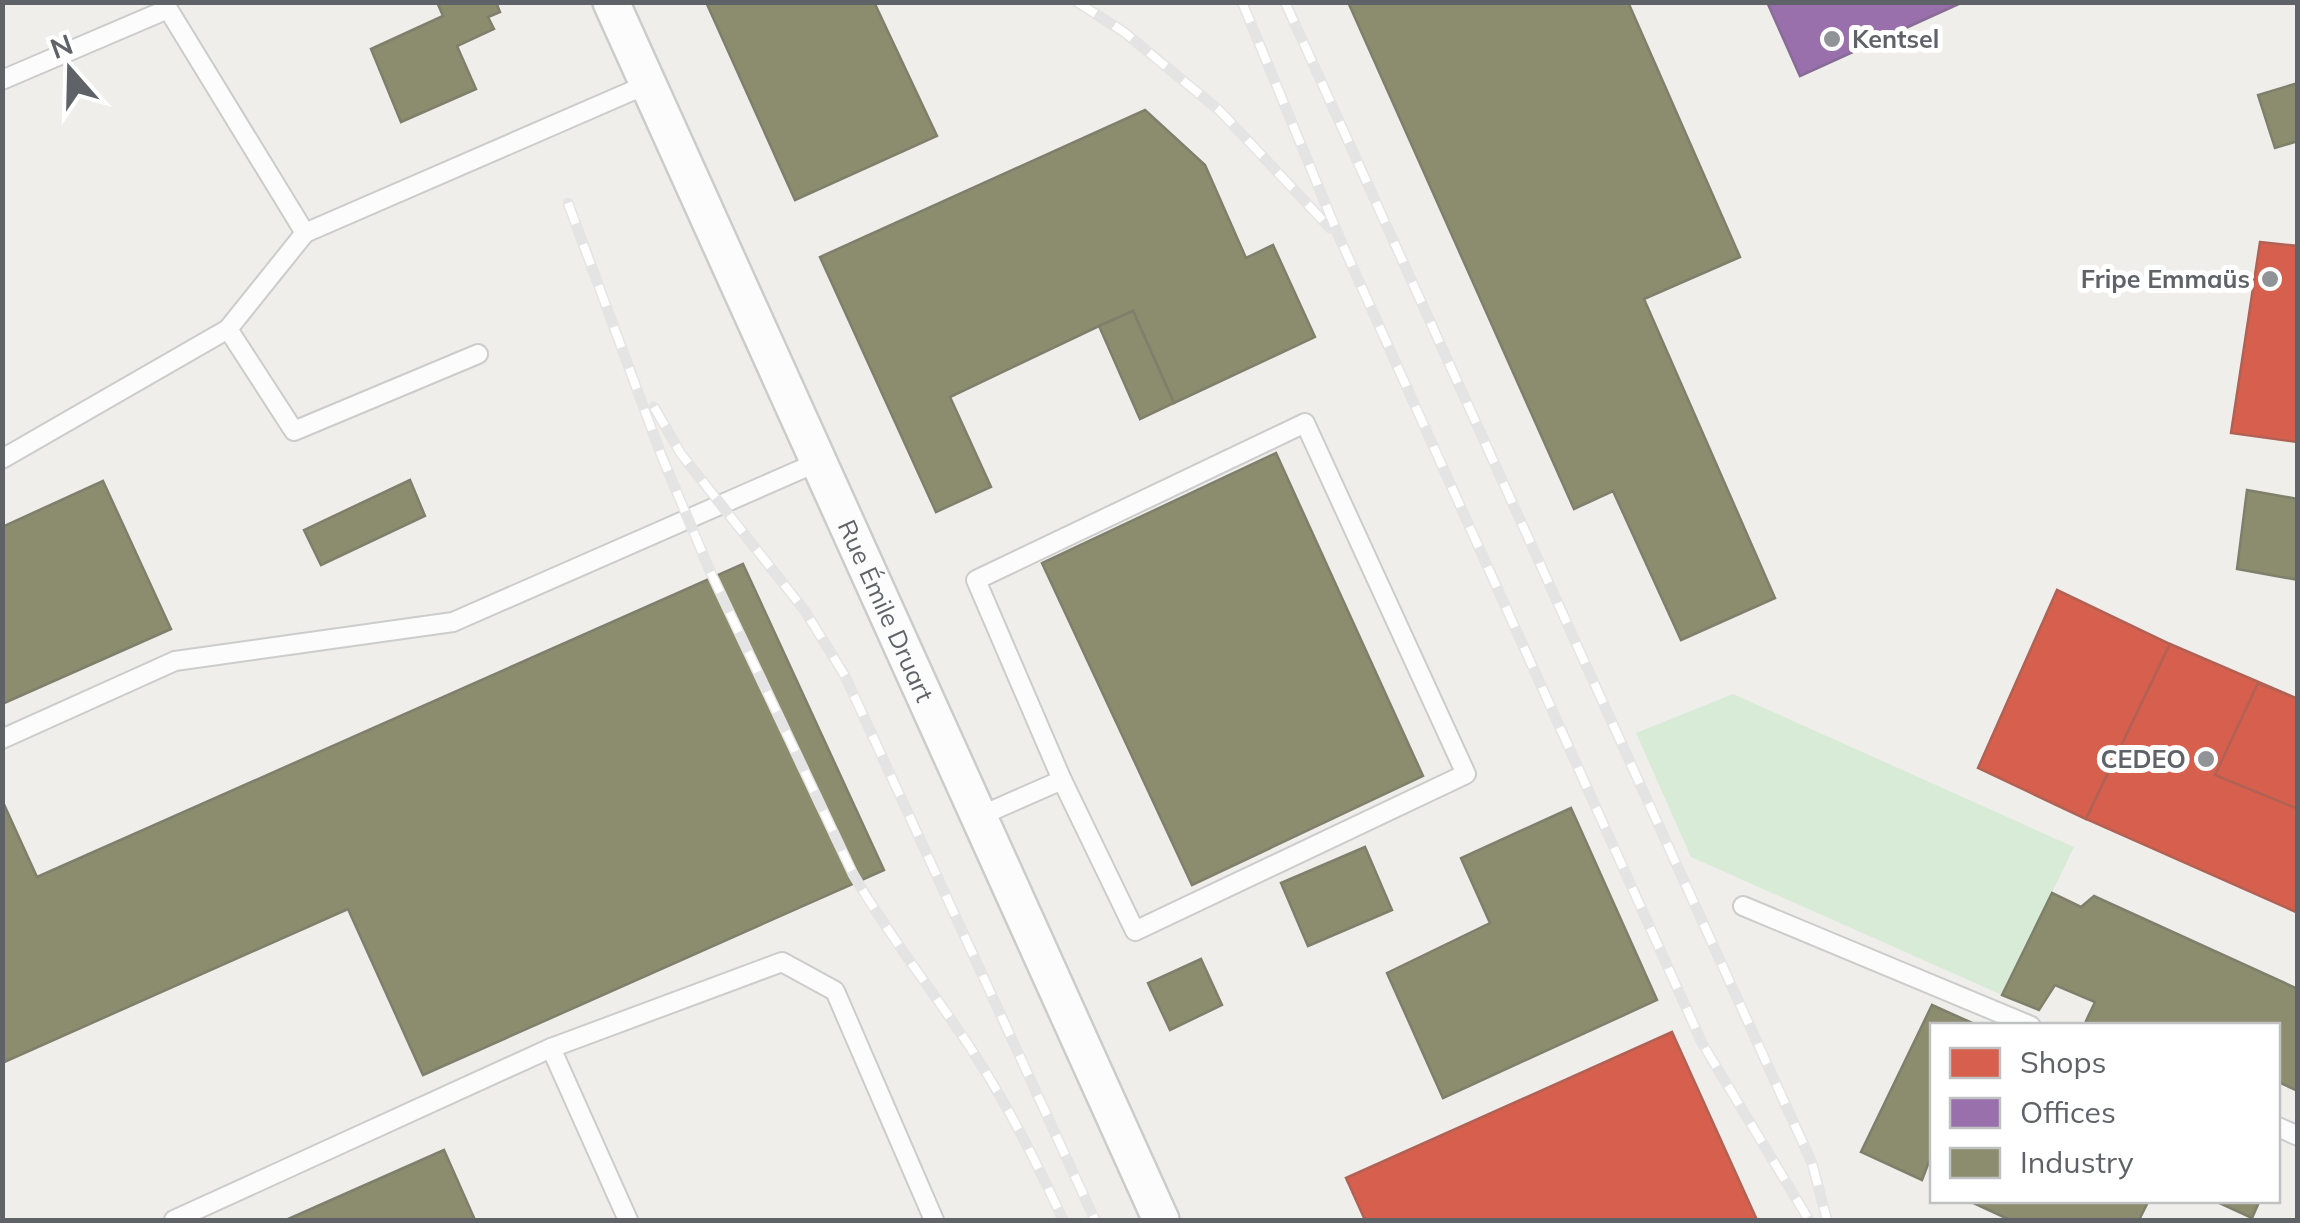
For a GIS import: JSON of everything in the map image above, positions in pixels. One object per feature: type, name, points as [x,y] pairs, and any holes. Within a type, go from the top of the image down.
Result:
[{"type":"street","name":"Rue Émile Druart","points":[[611,2],[1161,1220]]},
{"type":"lane","points":[[2,80],[168,9],[305,232]]},
{"type":"lane","points":[[2,458],[228,329],[305,232],[648,84]]},
{"type":"lane","points":[[228,329],[294,430],[478,354]]},
{"type":"lane","points":[[1305,422],[1466,774],[1135,931],[1062,780],[976,580],[1305,422]]},
{"type":"lane","points":[[2,739],[176,661],[454,622],[818,462]]},
{"type":"lane","points":[[980,816],[1062,780]]},
{"type":"lane","points":[[1743,906],[2024,1023]]},
{"type":"lane","points":[[174,1220],[551,1048],[782,962],[835,991],[934,1220]]},
{"type":"lane","points":[[551,1048],[628,1220]]},
{"type":"green space","points":[[1733,694],[2074,847],[2002,995],[1691,857],[1636,733]]},
{"type":"building: Shops","name":"Fripe Emmaüs","points":[[2260,242],[2298,246],[2298,442],[2231,433]]},
{"type":"building: Shops","points":[[2057,590],[2170,644],[2086,819],[1978,768]]},
{"type":"building: Shops","name":"CEDEO","points":[[2170,644],[2298,699],[2296,912],[2086,819]]},
{"type":"building: Shops","points":[[2258,683],[2298,699],[2298,809],[2215,775]]},
{"type":"building: Shops","points":[[1672,1032],[1757,1220],[1365,1220],[1346,1178]]},
{"type":"building: Offices","name":"Kentsel","points":[[1767,2],[1963,2],[1800,76]]},
{"type":"building: Industry","points":[[437,2],[496,2],[500,12],[488,17],[494,29],[457,46],[476,89],[401,122],[371,49],[443,16]]},
{"type":"building: Industry","points":[[706,2],[874,2],[937,136],[795,200]]},
{"type":"building: Industry","points":[[1348,2],[1628,2],[1740,257],[1644,299],[1775,598],[1681,640],[1613,491],[1574,509]]},
{"type":"building: Industry","points":[[2298,83],[2298,141],[2275,148],[2258,95]]},
{"type":"building: Industry","points":[[1145,110],[1205,165],[1246,258],[1273,245],[1315,337],[1174,403],[1133,311],[1099,326],[950,397],[991,487],[936,512],[820,257]]},
{"type":"building: Industry","points":[[1133,311],[1174,403],[1140,419],[1099,326]]},
{"type":"building: Industry","points":[[1276,453],[1423,776],[1192,885],[1042,563]]},
{"type":"building: Industry","points":[[410,480],[425,516],[321,565],[304,530]]},
{"type":"building: Industry","points":[[103,481],[171,629],[2,704],[2,527]]},
{"type":"building: Industry","points":[[2247,490],[2298,499],[2298,580],[2237,569]]},
{"type":"building: Industry","points":[[743,564],[884,870],[423,1075],[348,909],[2,1063],[2,800],[37,877]]},
{"type":"building: Industry","points":[[1571,808],[1657,1000],[1443,1098],[1387,973],[1490,923],[1461,858]]},
{"type":"building: Industry","points":[[1365,847],[1392,910],[1308,946],[1281,883]]},
{"type":"building: Industry","points":[[2052,893],[2081,907],[2094,896],[2298,989],[2298,1091],[2280,1083],[2280,1023],[2090,1023],[2086,1021],[2095,1002],[2055,985],[2039,1010],[2002,995]]},
{"type":"building: Industry","points":[[1201,959],[1222,1005],[1170,1030],[1148,983]]},
{"type":"building: Industry","points":[[1932,1005],[1972,1023],[1930,1023],[1930,1159],[1922,1180],[1861,1152]]},
{"type":"building: Industry","points":[[444,1150],[475,1220],[286,1220]]},
{"type":"building: Industry","points":[[1973,1203],[2148,1203],[2139,1220],[2010,1220]]},
{"type":"building: Industry","points":[[2220,1203],[2259,1203],[2252,1218]]},
{"type":"railway","points":[[1077,2],[1124,32],[1220,111],[1330,228]]},
{"type":"railway","points":[[1242,2],[1340,239],[1702,1043],[1809,1220]]},
{"type":"railway","points":[[1285,2],[1812,1163],[1827,1220]]},
{"type":"railway","points":[[568,203],[662,457],[710,571],[853,874],[989,1078],[1063,1220]]},
{"type":"railway","points":[[654,407],[681,454],[805,611],[845,676],[1095,1220]]},
{"type":"place","name":"Kentsel","points":[[1832,39]]},
{"type":"place","name":"Fripe Emmaüs","points":[[2270,279]]},
{"type":"place","name":"CEDEO","points":[[2206,759]]}]
